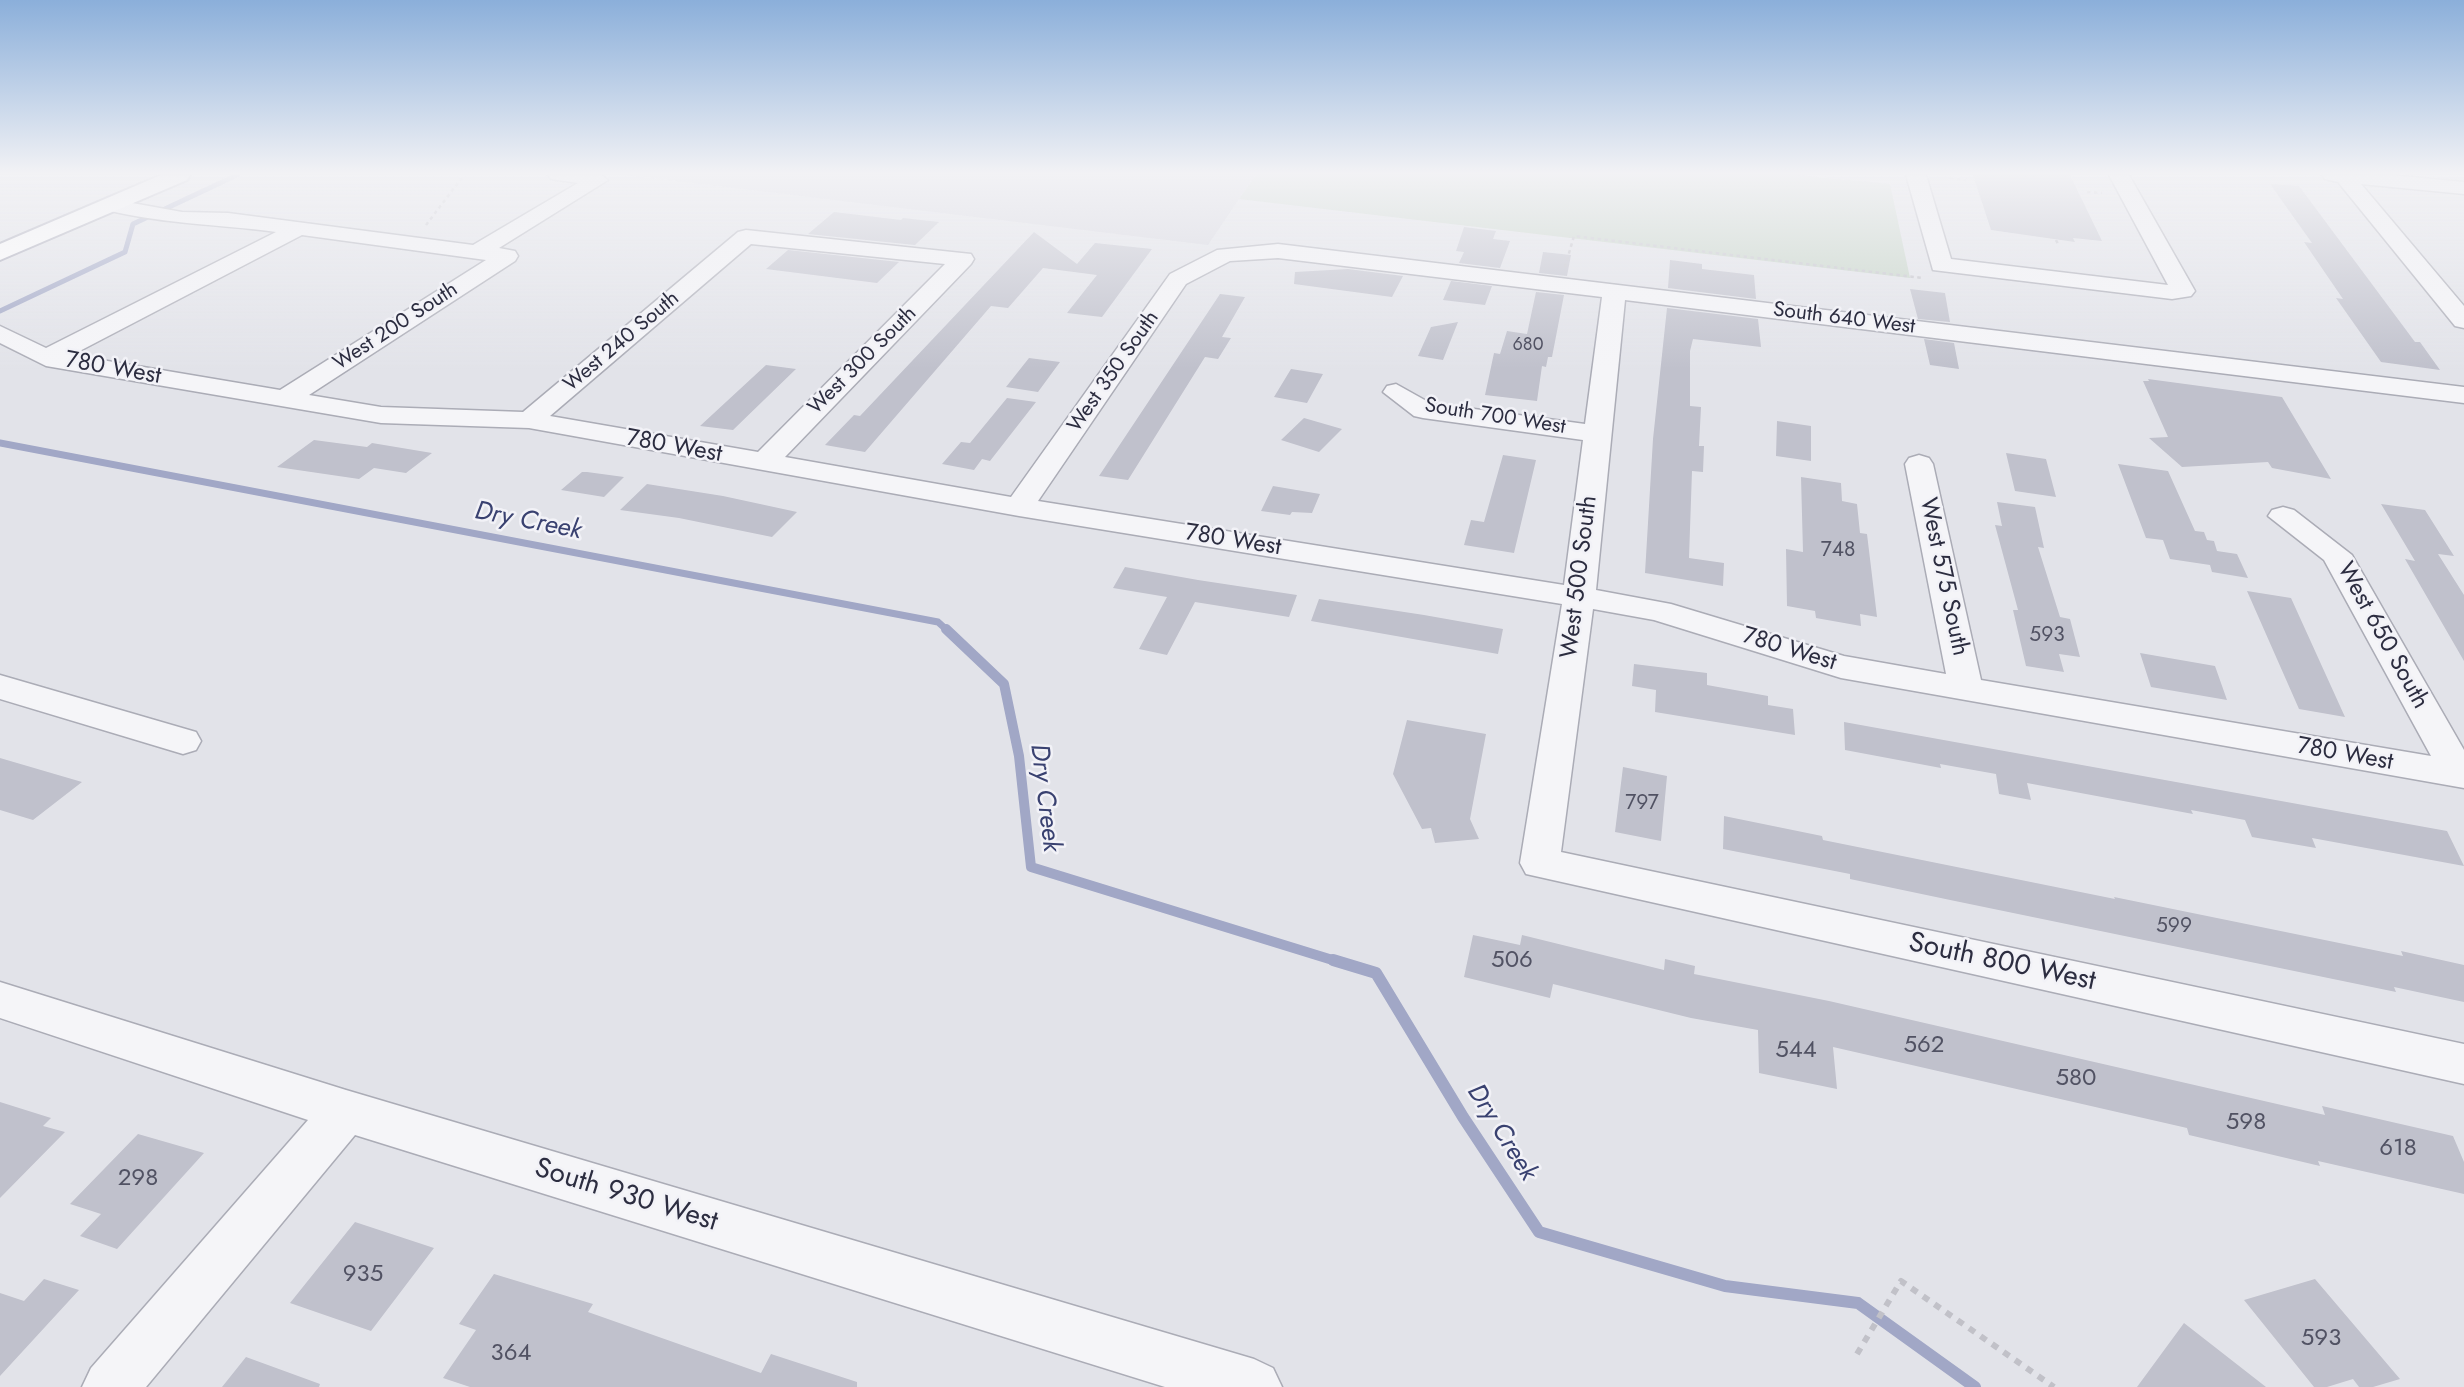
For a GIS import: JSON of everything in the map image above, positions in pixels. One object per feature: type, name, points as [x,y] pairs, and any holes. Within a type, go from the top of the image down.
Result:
[{"type":"main road","points":[[0,253],[30,240]]},
{"type":"street","points":[[46,358],[277,240]]},
{"type":"street","points":[[386,240],[477,252],[498,240]]},
{"type":"street","name":"West 240 South","points":[[529,420],[743,240]]},
{"type":"street","name":"West 240 South","points":[[773,240],[963,259]]},
{"type":"street","points":[[1934,240],[1941,265],[2158,291],[2183,291],[2155,240]]},
{"type":"street","points":[[2394,240],[2464,321]]},
{"type":"street","name":"South 640 West","points":[[1225,255],[1278,251],[2464,395]]},
{"type":"street","name":"West 200 South","points":[[286,398],[507,256],[477,252]]},
{"type":"street","name":"West 350 South","points":[[1019,507],[1178,279],[1225,255]]},
{"type":"street","name":"West 300 South","points":[[763,463],[963,259]]},
{"type":"street","name":"West 500 South","points":[[1540,863],[1579,597],[1615,291]]},
{"type":"street","name":"780 West","points":[[0,333],[46,358],[381,415],[529,420],[1019,507],[1659,611],[1841,667],[2462,775]]},
{"type":"street","name":"South 700 West","points":[[1396,392],[1423,410],[1597,434]]},
{"type":"street","name":"West 575 South","points":[[1919,464],[1966,690]]},
{"type":"street","name":"West 650 South","points":[[2284,516],[2337,555],[2462,775]]},
{"type":"street","points":[[0,687],[183,741]]},
{"type":"street","name":"South 800 West","points":[[1540,863],[2464,1064]]},
{"type":"street","name":"South 930 West","points":[[0,1000],[346,1111],[1254,1387]]},
{"type":"street","points":[[110,1387],[346,1111]]},
{"type":"path","points":[[1562,274],[1573,240]]},
{"type":"path","points":[[1605,240],[1929,278]]},
{"type":"path","points":[[1857,1354],[1901,1281],[2053,1387]]},
{"type":"shaded area","points":[[1164,240],[1212,240],[1208,245]]},
{"type":"green space","points":[[1585,240],[1902,240],[1910,278]]},
{"type":"building","points":[[864,240],[921,240],[915,245]]},
{"type":"building","points":[[1027,240],[1044,240],[1077,264],[1095,243],[1152,249],[1102,317],[1067,313],[1097,275],[1043,268],[1008,308],[991,306],[865,452],[825,445],[854,415],[860,416]]},
{"type":"building","points":[[1460,240],[1510,241],[1500,268],[1459,263],[1464,252],[1456,251]]},
{"type":"building","points":[[2310,240],[2339,240],[2415,342],[2420,342],[2440,370],[2381,362],[2336,298],[2343,299],[2304,242],[2312,243]]},
{"type":"building","points":[[788,250],[899,262],[877,283],[766,269]]},
{"type":"building","points":[[1543,252],[1571,255],[1567,276],[1539,273]]},
{"type":"building","points":[[1670,260],[1702,264],[1702,269],[1754,275],[1756,299],[1668,288]]},
{"type":"building","points":[[1348,269],[1403,276],[1392,297],[1294,284],[1295,272]]},
{"type":"building","points":[[1451,281],[1492,286],[1485,305],[1443,300]]},
{"type":"building","points":[[1910,289],[1945,293],[1950,322],[1918,319]]},
{"type":"building","points":[[1536,292],[1564,295],[1552,357],[1548,357],[1546,367],[1542,366],[1537,401],[1485,395],[1494,353],[1500,354],[1507,331],[1527,334]]},
{"type":"building","points":[[1220,294],[1245,297],[1222,337],[1231,338],[1218,359],[1205,357],[1128,480],[1099,476]]},
{"type":"building","points":[[1667,308],[1758,319],[1761,347],[1693,339],[1690,351],[1690,406],[1701,407],[1699,446],[1704,446],[1703,472],[1692,471],[1689,558],[1724,563],[1723,586],[1645,573],[1653,439]]},
{"type":"building","points":[[1458,322],[1443,360],[1418,356],[1431,327]]},
{"type":"building","points":[[1924,339],[1954,343],[1959,369],[1930,365]]},
{"type":"building","points":[[1029,358],[1060,362],[1038,392],[1006,387]]},
{"type":"building","points":[[766,365],[796,369],[733,430],[700,426]]},
{"type":"building","points":[[1291,369],[1323,374],[1307,403],[1274,397]]},
{"type":"building","points":[[2148,379],[2282,397],[2331,479],[2272,468],[2268,462],[2182,467],[2149,438],[2168,437],[2143,381],[2149,381]]},
{"type":"building","points":[[1007,398],[1036,402],[990,461],[982,459],[974,470],[942,464],[961,442],[970,443]]},
{"type":"building","points":[[1304,418],[1342,429],[1319,452],[1281,440]]},
{"type":"building","points":[[1777,421],[1811,426],[1811,461],[1776,456]]},
{"type":"building","points":[[314,440],[367,447],[372,443],[432,453],[406,473],[374,468],[359,479],[277,467]]},
{"type":"building","points":[[2006,453],[2046,459],[2056,497],[2015,491]]},
{"type":"building","points":[[1503,455],[1536,460],[1514,553],[1464,545],[1471,520],[1484,522]]},
{"type":"building","points":[[2118,464],[2168,471],[2195,531],[2204,532],[2207,540],[2214,541],[2217,551],[2237,554],[2248,578],[2212,572],[2210,565],[2170,559],[2163,540],[2146,538]]},
{"type":"building","points":[[582,472],[624,477],[604,497],[561,490]]},
{"type":"building","points":[[1801,477],[1841,483],[1842,501],[1857,504],[1860,533],[1867,534],[1877,617],[1860,614],[1861,626],[1816,618],[1815,611],[1787,606],[1786,549],[1803,552]]},
{"type":"building","points":[[647,484],[723,496],[797,512],[772,537],[679,518],[620,510]]},
{"type":"building","points":[[1273,486],[1320,494],[1312,513],[1292,512],[1290,515],[1261,511]]},
{"type":"building","points":[[1997,502],[2035,507],[2044,548],[2038,547],[2060,617],[2070,619],[2080,657],[2059,654],[2064,672],[2026,666],[2013,610],[2018,610],[1995,525],[2002,526]]},
{"type":"building","points":[[2381,504],[2425,510],[2454,556],[2438,554],[2464,595],[2464,661],[2405,559],[2415,561]]},
{"type":"building","points":[[1125,567],[1297,595],[1289,617],[1195,602],[1167,655],[1139,649],[1167,597],[1113,588]]},
{"type":"building","points":[[2247,591],[2291,598],[2345,717],[2299,709]]},
{"type":"building","points":[[1319,599],[1503,629],[1498,654],[1311,621]]},
{"type":"building","points":[[2140,653],[2215,666],[2227,700],[2151,687]]},
{"type":"building","points":[[1634,664],[1707,673],[1707,685],[1768,696],[1768,705],[1793,709],[1795,735],[1655,712],[1656,690],[1632,686]]},
{"type":"building","points":[[1407,720],[1486,734],[1470,819],[1479,839],[1435,843],[1431,828],[1422,829],[1393,774]]},
{"type":"building","points":[[1844,722],[2447,831],[2464,866],[2312,838],[2316,848],[2252,837],[2245,820],[2191,810],[2193,814],[2027,783],[2031,800],[1999,794],[1996,774],[1940,764],[1941,768],[1845,750]]},
{"type":"building","points":[[0,758],[82,782],[33,820],[0,810]]},
{"type":"building","points":[[1623,767],[1667,776],[1661,841],[1615,832]]},
{"type":"building","points":[[1724,816],[1822,836],[1823,840],[2115,899],[2114,897],[2403,956],[2401,951],[2464,965],[2464,1002],[2394,987],[2396,992],[1955,901],[1850,879],[1850,874],[1723,849]]},
{"type":"building","points":[[1473,935],[1520,945],[1522,935],[1664,970],[1665,959],[1695,966],[1694,974],[1829,1001],[2325,1115],[2322,1106],[2453,1136],[2464,1162],[2464,1194],[2318,1161],[2320,1166],[2189,1135],[2187,1128],[1833,1047],[1837,1089],[1759,1073],[1758,1030],[1691,1018],[1553,984],[1550,998],[1464,977]]},
{"type":"building","points":[[0,1102],[51,1118],[43,1126],[65,1132],[0,1198]]},
{"type":"building","points":[[138,1134],[204,1153],[117,1249],[80,1236],[101,1214],[70,1204]]},
{"type":"building","points":[[355,1222],[434,1248],[371,1331],[290,1303]]},
{"type":"building","points":[[494,1274],[593,1304],[588,1312],[761,1373],[771,1354],[857,1382],[857,1387],[470,1387],[443,1378],[476,1330],[459,1324]]},
{"type":"building","points":[[44,1279],[79,1290],[0,1376],[0,1293],[24,1301]]},
{"type":"building","points":[[2315,1279],[2400,1379],[2373,1387],[2359,1387],[2353,1379],[2327,1387],[2314,1387],[2244,1300]]},
{"type":"building","points":[[2184,1323],[2266,1387],[2137,1387]]},
{"type":"building","points":[[246,1357],[320,1384],[319,1387],[222,1387]]},
{"type":"waterway","name":"Dry Creek","points":[[0,311],[125,252],[129,240]]},
{"type":"waterway","name":"Dry Creek","points":[[0,443],[938,622],[948,631]]},
{"type":"waterway","name":"Dry Creek","points":[[946,629],[1004,684],[1019,756],[1031,867],[1339,962]]},
{"type":"waterway","name":"Dry Creek","points":[[1333,960],[1376,973],[1463,1117],[1539,1232],[1725,1286],[1858,1303],[1975,1387]]}]
